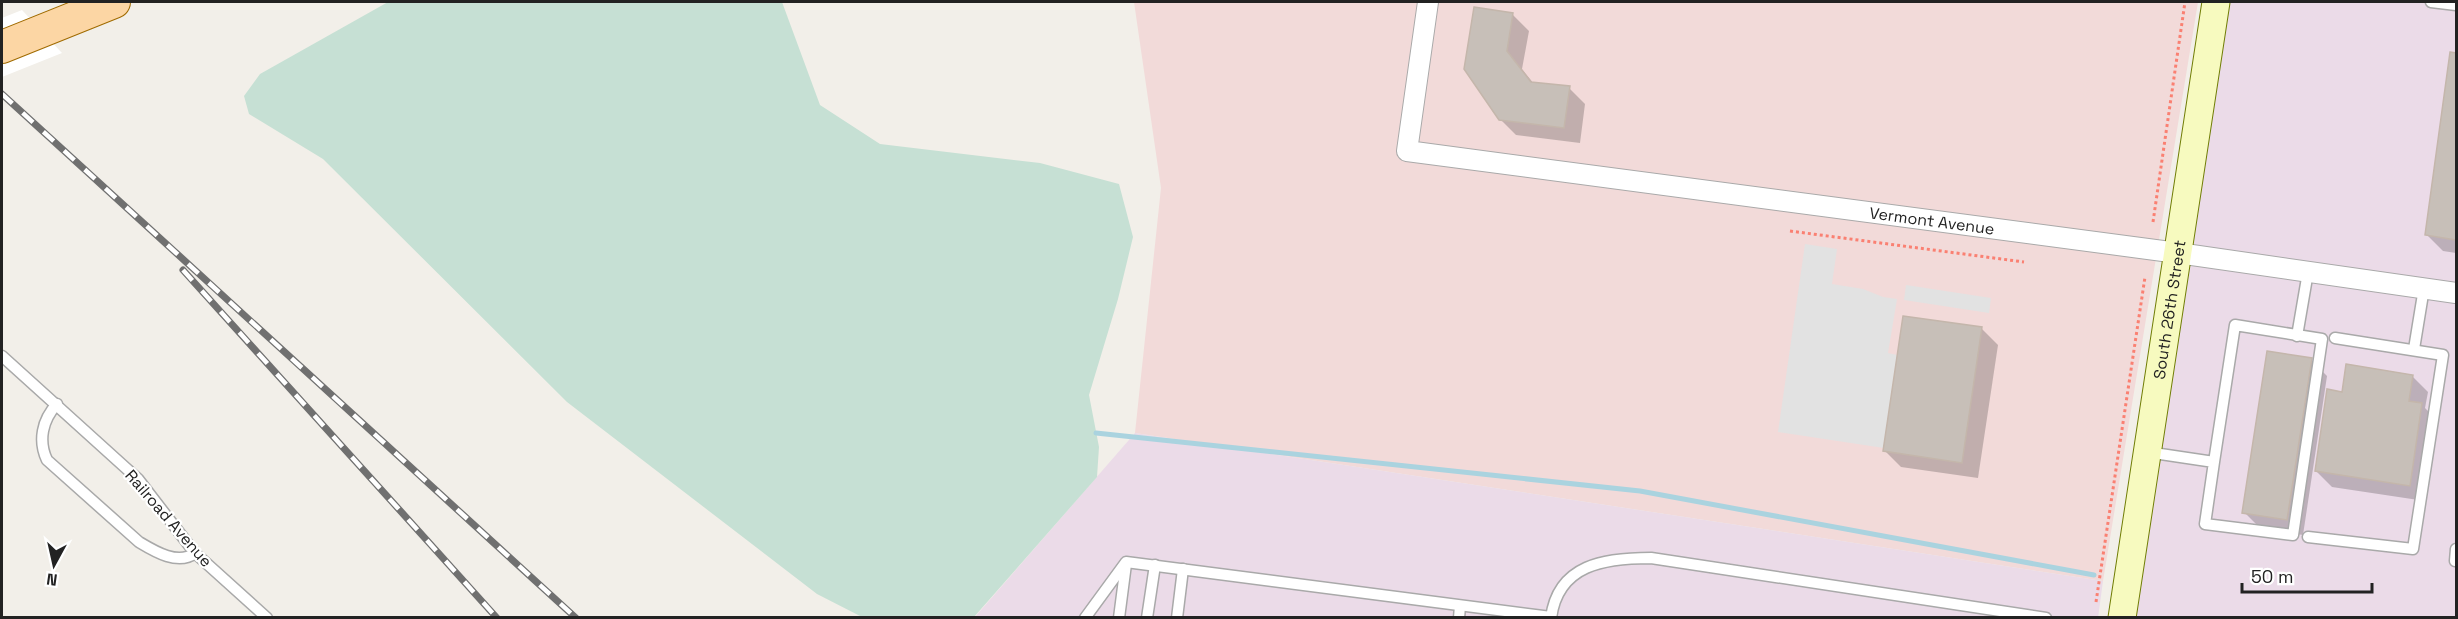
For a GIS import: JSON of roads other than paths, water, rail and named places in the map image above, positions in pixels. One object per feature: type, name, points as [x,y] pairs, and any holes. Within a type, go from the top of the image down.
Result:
[{"type":"main road","points":[[2,47],[114,2]]},
{"type":"street","name":"Vermont Avenue","points":[[1428,2],[1407,151],[2178,253],[2457,293]]},
{"type":"street","name":"South 26th Street","points":[[2122,618],[2216,2]]},
{"type":"lane","points":[[2431,2],[2457,5]]},
{"type":"lane","points":[[2297,336],[2308,272]]},
{"type":"lane","points":[[2414,349],[2424,288]]},
{"type":"lane","points":[[2235,325],[2322,339],[2293,535],[2205,524],[2214,462],[2235,325]]},
{"type":"lane","points":[[2308,537],[2413,549],[2443,355],[2335,338]]},
{"type":"lane","name":"Railroad Avenue","points":[[2,356],[138,479],[195,554],[267,618]]},
{"type":"lane","points":[[57,404],[46,419],[43,431],[43,452],[47,460],[139,542],[154,551],[174,558],[185,559],[195,554]]},
{"type":"lane","points":[[2147,452],[2214,462]]},
{"type":"lane","points":[[2455,561],[2457,549]]},
{"type":"lane","points":[[1126,562],[1551,617],[1557,593],[1570,577],[1587,567],[1608,562],[1651,558],[2046,618]]},
{"type":"lane","points":[[1085,618],[1126,562]]},
{"type":"lane","points":[[1119,618],[1126,562]]},
{"type":"lane","points":[[1147,618],[1155,566]]},
{"type":"lane","points":[[1177,618],[1183,569]]},
{"type":"lane","points":[[1094,618],[1096,603]]},
{"type":"lane","points":[[1459,618],[1460,606]]},
{"type":"waterway","points":[[1096,433],[1640,491],[2094,575]]},
{"type":"railway","points":[[2,94],[576,618]]},
{"type":"railway","points":[[183,270],[497,618]]}]
